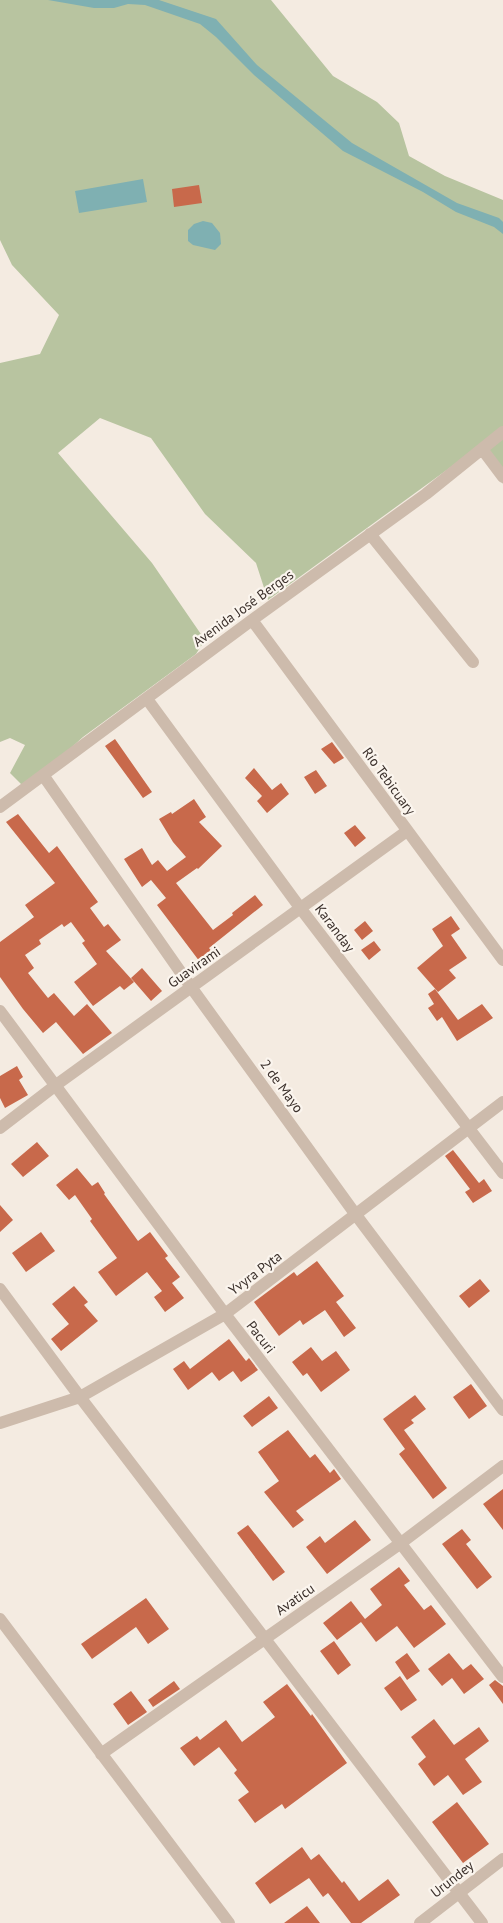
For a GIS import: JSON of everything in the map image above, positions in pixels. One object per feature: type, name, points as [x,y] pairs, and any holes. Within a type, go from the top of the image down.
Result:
[{"type":"street","name":"Avenida José Berges","points":[[0,806],[426,494],[503,432]]},
{"type":"street","points":[[482,449],[503,477]]},
{"type":"street","points":[[370,534],[473,662]]},
{"type":"street","name":"Río Tebicuary","points":[[252,620],[503,960]]},
{"type":"street","name":"Karanday","points":[[147,699],[301,909],[503,1173]]},
{"type":"street","name":"2 de Mayo","points":[[43,775],[356,1215],[503,1410]]},
{"type":"street","name":"Guavirami","points":[[0,1128],[56,1085],[407,831]]},
{"type":"street","name":"Pacuri","points":[[0,1011],[225,1314],[503,1677]]},
{"type":"street","name":"Yvyra Pyta","points":[[0,1424],[80,1397],[225,1314],[503,1102]]},
{"type":"street","points":[[0,1289],[80,1397],[482,1923]]},
{"type":"street","name":"Avaticu","points":[[102,1754],[401,1543],[503,1466]]},
{"type":"street","points":[[0,1619],[229,1923]]},
{"type":"street","name":"Urundey","points":[[420,1923],[503,1859]]},
{"type":"green space","points":[[0,0],[271,0],[333,76],[377,102],[399,123],[409,156],[445,176],[503,200],[503,484],[482,449],[477,448],[268,600],[256,563],[205,514],[151,438],[100,418],[58,453],[152,563],[205,640],[196,654],[83,737],[26,789],[10,773],[25,745],[10,738],[0,742],[0,363],[40,354],[59,315],[12,265],[0,240]]},
{"type":"water","points":[[48,0],[159,0],[216,19],[257,65],[352,143],[457,203],[499,218],[503,222],[503,234],[494,227],[456,212],[423,192],[343,151],[254,75],[216,37],[200,24],[145,5],[128,4],[114,8],[94,8]]},
{"type":"water","points":[[143,179],[147,202],[79,213],[75,191]]},
{"type":"water","points":[[203,221],[212,223],[220,233],[221,244],[215,250],[193,245],[188,241],[188,230],[194,224]]},
{"type":"building","points":[[199,185],[202,203],[174,207],[172,189]]},
{"type":"building","points":[[115,739],[152,792],[143,798],[105,746]]},
{"type":"building","points":[[332,742],[344,758],[334,764],[321,749]]},
{"type":"building","points":[[254,768],[272,790],[281,783],[289,794],[267,813],[257,801],[262,796],[245,778]]},
{"type":"building","points":[[316,770],[327,786],[315,794],[304,777]]},
{"type":"building","points":[[194,799],[206,817],[199,822],[222,846],[198,869],[176,883],[213,930],[255,895],[263,905],[209,948],[216,957],[203,966],[157,905],[166,898],[151,880],[142,887],[124,859],[142,848],[152,865],[158,860],[167,871],[186,857],[173,842],[159,819],[171,812],[172,814]]},
{"type":"building","points":[[18,814],[49,853],[57,846],[98,902],[90,908],[104,927],[108,924],[121,940],[106,951],[134,982],[124,990],[120,986],[93,1006],[74,982],[97,964],[82,943],[85,941],[71,922],[64,927],[62,924],[39,940],[41,944],[25,955],[34,968],[28,973],[48,998],[54,993],[74,1016],[87,1004],[112,1033],[83,1054],[56,1022],[43,1033],[0,977],[0,942],[34,917],[25,905],[55,883],[6,822]]},
{"type":"building","points":[[355,825],[366,838],[355,847],[344,833]]},
{"type":"building","points":[[451,916],[460,929],[451,935],[467,958],[449,970],[456,978],[438,992],[417,968],[443,946],[432,929]]},
{"type":"building","points":[[365,921],[373,931],[362,940],[354,930]]},
{"type":"building","points":[[374,941],[381,950],[369,960],[361,950]]},
{"type":"building","points":[[142,968],[162,991],[151,1001],[131,978]]},
{"type":"building","points":[[435,989],[458,1020],[482,1004],[493,1018],[457,1041],[442,1017],[437,1021],[428,1008],[434,1004],[428,994]]},
{"type":"building","points":[[17,1066],[23,1077],[19,1080],[28,1095],[5,1108],[0,1098],[0,1076]]},
{"type":"building","points":[[37,1142],[49,1156],[23,1177],[11,1164]]},
{"type":"building","points":[[453,1150],[479,1183],[484,1179],[492,1191],[473,1203],[465,1192],[470,1189],[445,1156]]},
{"type":"building","points":[[77,1168],[92,1186],[98,1182],[104,1194],[138,1241],[150,1232],[168,1256],[165,1258],[180,1277],[172,1283],[184,1298],[165,1312],[154,1297],[162,1291],[147,1272],[116,1296],[98,1272],[117,1258],[90,1221],[92,1219],[75,1195],[69,1200],[56,1185]]},
{"type":"building","points":[[0,1205],[13,1220],[0,1232]]},
{"type":"building","points":[[41,1232],[55,1251],[26,1272],[12,1253]]},
{"type":"building","points":[[317,1261],[344,1296],[336,1302],[356,1328],[344,1337],[325,1310],[303,1325],[300,1320],[279,1336],[254,1302],[294,1272],[297,1276]]},
{"type":"building","points":[[480,1279],[490,1291],[469,1308],[459,1296]]},
{"type":"building","points":[[74,1286],[88,1302],[84,1305],[98,1321],[61,1351],[51,1339],[69,1324],[52,1304]]},
{"type":"building","points":[[229,1339],[246,1361],[249,1358],[258,1370],[241,1382],[233,1371],[219,1381],[212,1372],[188,1390],[173,1369],[184,1361],[190,1369]]},
{"type":"building","points":[[311,1347],[322,1361],[336,1351],[350,1370],[321,1392],[307,1373],[303,1376],[292,1362]]},
{"type":"building","points":[[471,1384],[487,1406],[469,1419],[453,1397]]},
{"type":"building","points":[[415,1395],[426,1409],[411,1420],[414,1423],[404,1430],[447,1488],[433,1499],[399,1454],[405,1449],[383,1419]]},
{"type":"building","points":[[269,1396],[278,1408],[252,1427],[243,1416]]},
{"type":"building","points":[[288,1430],[310,1458],[315,1454],[330,1473],[334,1469],[341,1479],[296,1511],[304,1520],[293,1528],[264,1492],[279,1481],[258,1452]]},
{"type":"building","points":[[503,1489],[503,1530],[483,1504]]},
{"type":"building","points":[[355,1520],[371,1540],[327,1574],[306,1547],[320,1536],[325,1543]]},
{"type":"building","points":[[248,1525],[285,1572],[273,1581],[237,1533]]},
{"type":"building","points":[[462,1529],[471,1540],[466,1544],[492,1577],[477,1589],[442,1544]]},
{"type":"building","points":[[399,1567],[410,1581],[404,1585],[424,1610],[431,1605],[446,1624],[414,1648],[397,1626],[376,1642],[361,1622],[337,1640],[323,1623],[351,1601],[365,1619],[382,1605],[370,1589]]},
{"type":"building","points":[[146,1598],[169,1629],[148,1644],[136,1627],[92,1659],[81,1644]]},
{"type":"building","points":[[334,1641],[351,1665],[338,1675],[320,1651]]},
{"type":"building","points":[[407,1653],[420,1671],[407,1680],[395,1662]]},
{"type":"building","points":[[449,1653],[463,1670],[471,1664],[484,1679],[464,1694],[452,1678],[442,1686],[428,1669]]},
{"type":"building","points":[[400,1676],[417,1700],[401,1711],[384,1688]]},
{"type":"building","points":[[495,1680],[503,1686],[503,1704],[489,1685]]},
{"type":"building","points":[[174,1681],[180,1689],[153,1707],[148,1700]]},
{"type":"building","points":[[287,1684],[311,1716],[312,1714],[347,1763],[285,1809],[282,1804],[255,1823],[238,1800],[249,1792],[234,1773],[237,1770],[219,1747],[194,1766],[180,1748],[197,1736],[200,1740],[226,1720],[242,1742],[275,1717],[263,1702]]},
{"type":"building","points":[[131,1691],[147,1712],[128,1725],[113,1704]]},
{"type":"building","points":[[434,1719],[454,1745],[479,1727],[489,1741],[465,1759],[482,1782],[463,1795],[448,1775],[434,1786],[418,1764],[426,1757],[411,1737]]},
{"type":"building","points":[[457,1802],[489,1844],[463,1863],[432,1822]]},
{"type":"building","points":[[302,1847],[311,1860],[319,1854],[342,1883],[344,1881],[359,1901],[388,1879],[400,1895],[361,1923],[351,1923],[328,1893],[323,1897],[309,1878],[270,1904],[255,1883]]},
{"type":"building","points":[[307,1906],[320,1923],[284,1923]]}]
